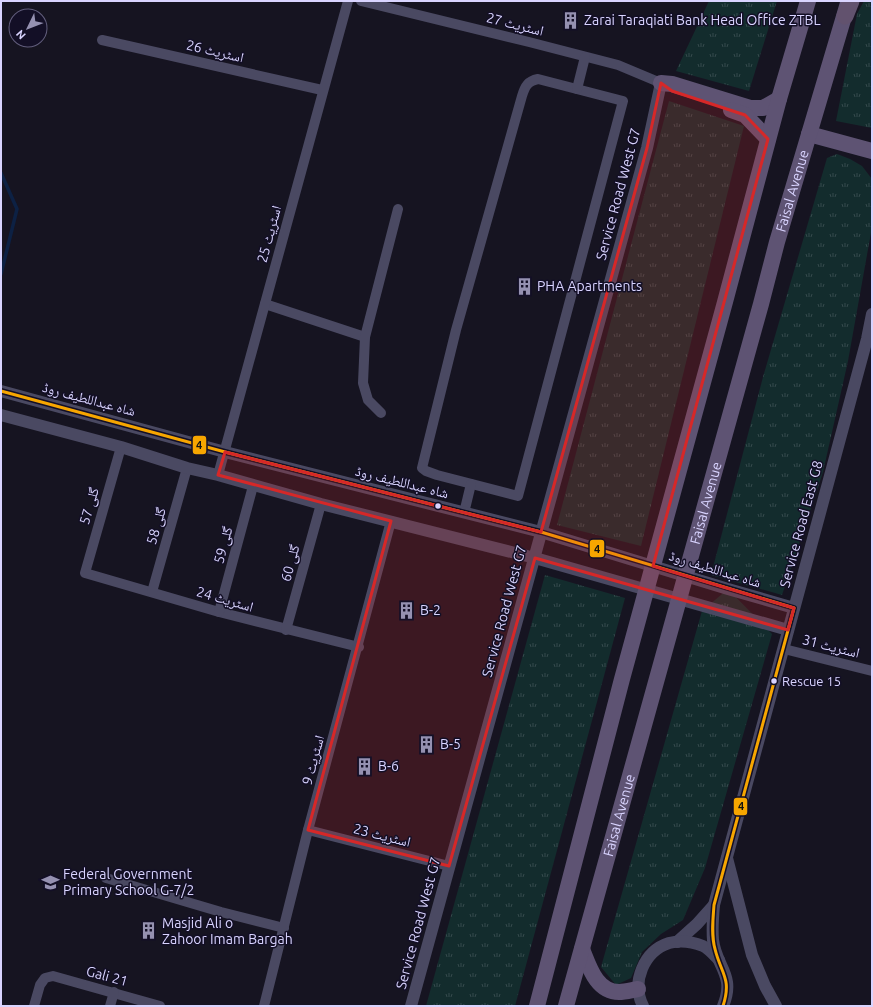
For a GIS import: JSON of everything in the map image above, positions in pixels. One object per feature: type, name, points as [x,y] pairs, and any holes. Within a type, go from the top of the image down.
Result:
[{"type":"main road","points":[[537,1006],[622,679],[729,288],[768,139],[808,1]]},
{"type":"main road","name":"Faisal Avenue","points":[[566,1006],[759,312],[777,242],[848,6]]},
{"type":"main road","points":[[661,83],[672,84],[750,108],[763,108],[779,99]]},
{"type":"main road","points":[[661,83],[672,91],[745,114],[768,139]]},
{"type":"main road","points":[[809,134],[872,151]]},
{"type":"main road","points":[[582,949],[594,977],[601,985],[608,990],[620,992],[638,989]]},
{"type":"street","name":"اسٹریٹ 25","points":[[218,475],[322,90],[348,1]]},
{"type":"street","name":"اسٹریٹ 27","points":[[361,1],[618,65],[661,83]]},
{"type":"street","name":"اسٹریٹ 26","points":[[102,40],[322,90]]},
{"type":"street","points":[[577,89],[585,56]]},
{"type":"street","points":[[538,79],[577,89],[623,102],[518,496],[437,475],[422,468],[456,330],[526,85],[538,79]]},
{"type":"street","name":"Service Road West G7","points":[[411,1006],[647,148],[661,83]]},
{"type":"street","points":[[381,413],[368,400],[363,383],[365,337],[398,209]]},
{"type":"street","points":[[264,304],[365,337]]},
{"type":"street","name":"Service Road East G8","points":[[727,1004],[727,979],[713,940],[714,905],[794,608],[869,340],[872,314]]},
{"type":"street","name":"شاہ عبداللطیف روڈ","points":[[1,391],[225,452],[541,532],[794,608]]},
{"type":"street","points":[[4,416],[121,447],[187,468],[218,475],[253,486],[535,558],[788,630]]},
{"type":"street","name":"گلی 57","points":[[85,573],[121,447]]},
{"type":"street","name":"گلی 58","points":[[152,592],[187,468]]},
{"type":"street","points":[[464,513],[471,484]]},
{"type":"street","name":"گلی 59","points":[[219,612],[253,486]]},
{"type":"street","name":"گلی 60","points":[[286,630],[321,504]]},
{"type":"street","name":"اسٹریٹ 9","points":[[264,1006],[308,830],[392,521]]},
{"type":"street","name":"اسٹریٹ 24","points":[[85,573],[219,612],[358,647]]},
{"type":"street","name":"اسٹریٹ 31","points":[[784,649],[872,671]]},
{"type":"street","name":"اسٹریٹ 23","points":[[308,830],[449,866]]},
{"type":"street","points":[[726,857],[752,955],[765,986],[776,1006]]},
{"type":"street","points":[[106,878],[221,912],[284,928]]},
{"type":"street","points":[[678,942],[714,905]]},
{"type":"street","points":[[643,1006],[638,989],[641,972],[649,957],[662,947],[678,942],[691,943],[704,947],[719,960]]},
{"type":"street","name":"Gali 21","points":[[34,1006],[40,985],[45,978],[53,976],[160,1006]]},
{"type":"street","points":[[110,1006],[114,992]]},
{"type":"highlighted area","points":[[661,83],[672,91],[745,115],[768,139],[653,566],[794,608],[788,630],[535,558],[449,866],[308,830],[391,521],[218,475],[225,452],[541,532],[647,148]]},
{"type":"green space","points":[[709,1],[777,1],[749,91],[676,71]]},
{"type":"green space","points":[[864,1],[872,1],[872,128],[836,121],[857,14]]},
{"type":"green space","points":[[669,101],[744,126],[641,546],[557,525]]},
{"type":"green space","points":[[837,154],[862,166],[872,179],[872,227],[848,361],[823,472],[782,595],[711,575],[763,377],[827,158]]},
{"type":"green space","points":[[545,575],[625,598],[515,1006],[426,1006]]},
{"type":"green space","points":[[728,589],[772,634],[705,868],[683,920],[661,934],[642,952],[631,978],[616,985],[601,967],[702,611]]},
{"type":"waterway","points":[[1,173],[17,209],[1,274]]},
{"type":"transit line","name":"4","points":[[1,391],[225,452],[541,532],[794,608],[714,905],[713,938],[717,957],[726,982],[723,1006]]},
{"type":"place","name":"Zarai Taraqiati Bank Head Office ZTBL","points":[[571,20]]},
{"type":"place","name":"PHA Apartments","points":[[524,286]]},
{"type":"place","name":"B-2","points":[[407,610]]},
{"type":"place","name":"Rescue 15","points":[[774,681]]},
{"type":"place","name":"B-5","points":[[427,744]]},
{"type":"place","name":"B-6","points":[[365,766]]},
{"type":"place","name":"Federal Government Primary School G-7/2","points":[[50,882]]},
{"type":"place","name":"Masjid Ali o Zahoor Imam Bargah","points":[[149,931]]}]
